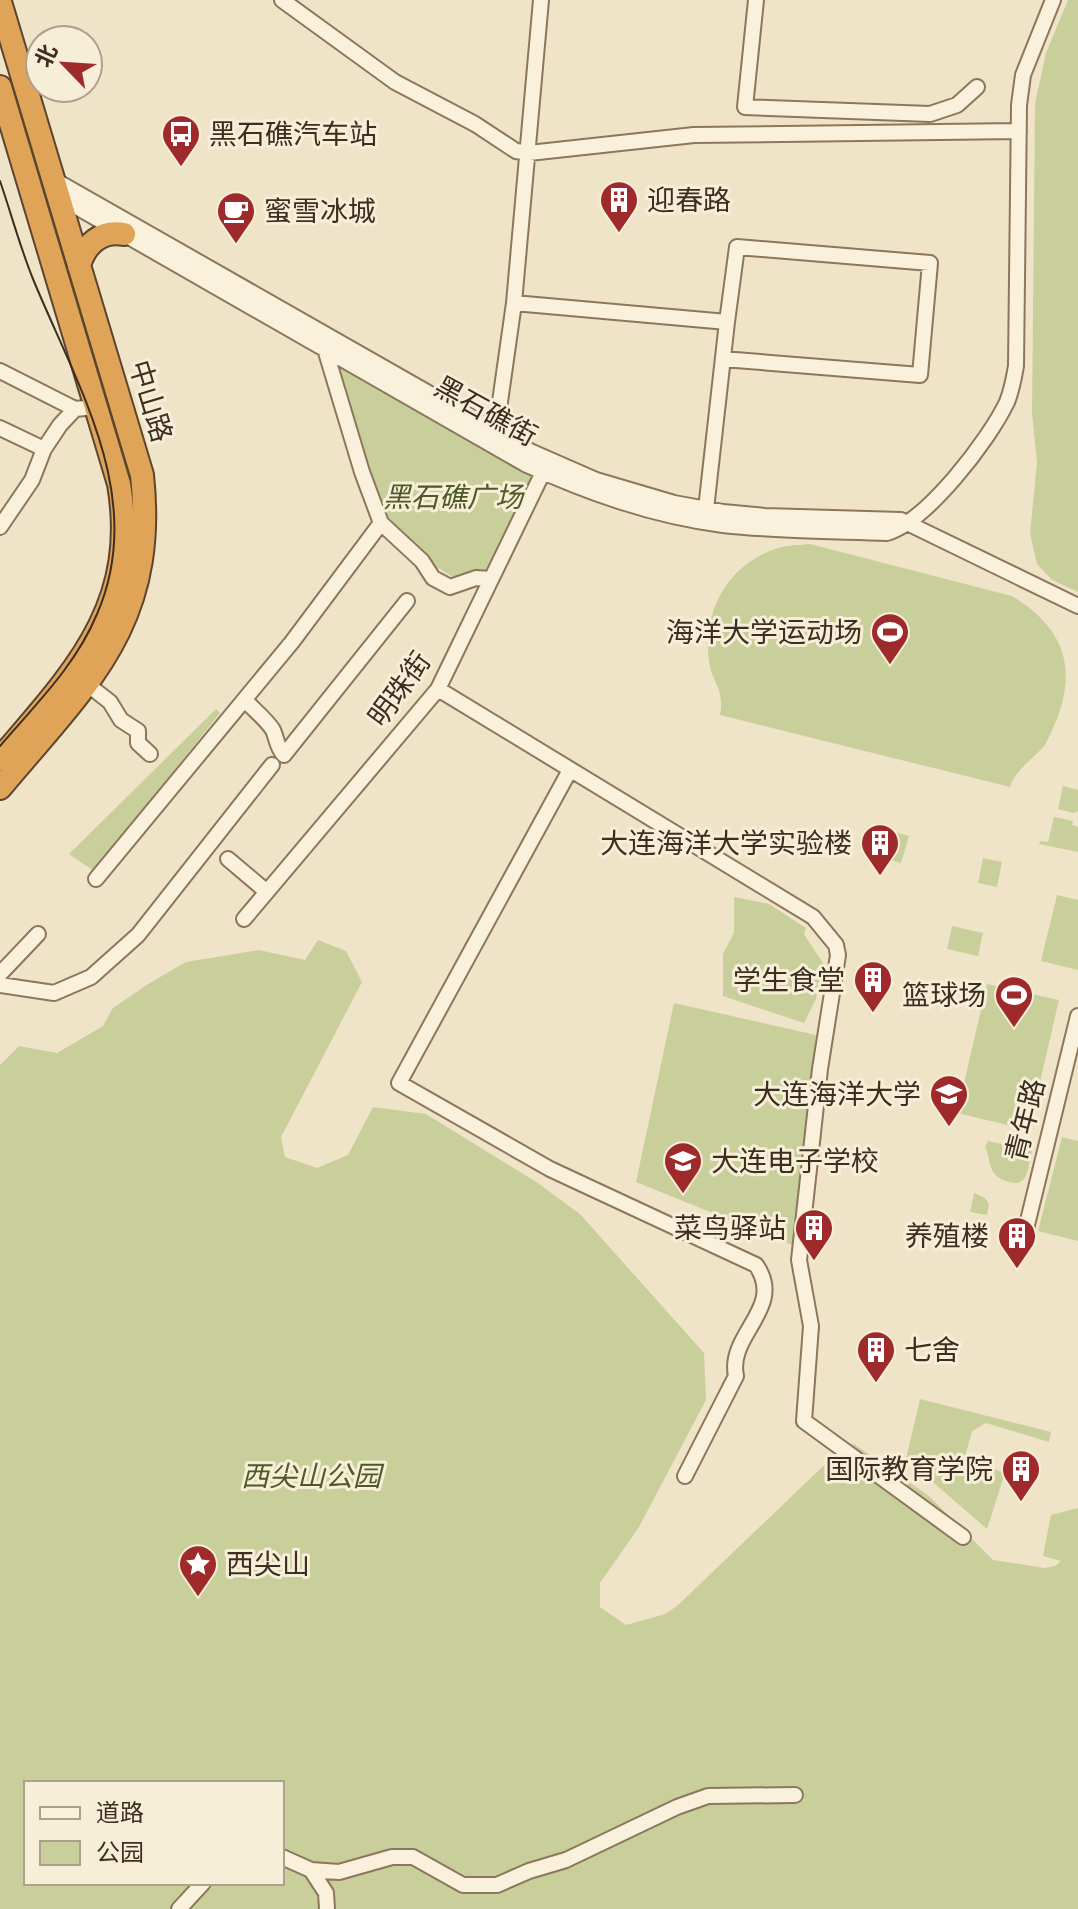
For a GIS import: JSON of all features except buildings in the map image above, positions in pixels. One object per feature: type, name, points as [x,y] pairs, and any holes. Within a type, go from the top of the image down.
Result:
[{"type":"highway","name":"中山路","points":[[0,2],[63,200],[79,266],[142,475],[145,503],[135,593],[115,643],[87,684],[0,788]]},
{"type":"highway","name":"中山路","points":[[0,87],[50,254],[85,408],[119,484],[122,505],[120,562],[107,612],[85,655],[0,759]]},
{"type":"highway","points":[[0,87],[20,110],[38,170],[49,188],[63,200]]},
{"type":"highway","points":[[79,266],[85,251],[97,238],[114,232],[124,234]]},
{"type":"street","points":[[282,0],[395,82],[475,124],[516,151],[529,153],[694,135],[1019,131]]},
{"type":"street","points":[[495,439],[514,303],[541,0]]},
{"type":"street","points":[[756,0],[745,107],[930,114],[957,105],[977,87]]},
{"type":"street","points":[[1053,0],[1023,75],[1013,385],[1007,402],[984,439],[943,490],[909,523],[1078,606]]},
{"type":"street","points":[[50,254],[63,200]]},
{"type":"street","name":"黑石礁街","points":[[63,200],[108,210]]},
{"type":"street","name":"黑石礁街","points":[[63,200],[108,210],[495,439]]},
{"type":"street","name":"黑石礁街","points":[[63,200],[325,349],[619,502],[706,515],[764,528],[887,533],[909,523]]},
{"type":"street","points":[[706,515],[727,322],[737,247],[930,263],[920,375],[723,359]]},
{"type":"street","points":[[514,303],[727,322]]},
{"type":"street","points":[[325,349],[362,472],[381,523],[422,561],[433,578],[450,587],[476,578],[491,579]]},
{"type":"street","points":[[0,371],[85,408]]},
{"type":"street","points":[[0,527],[32,480],[44,449],[60,425],[85,408]]},
{"type":"street","points":[[0,428],[44,449]]},
{"type":"street","name":"明珠街","points":[[244,919],[438,689],[546,466]]},
{"type":"street","points":[[96,879],[245,700],[381,523]]},
{"type":"street","points":[[245,700],[268,723],[279,751],[284,755],[407,601]]},
{"type":"street","points":[[87,684],[110,702],[121,720],[138,731],[138,743],[150,754]]},
{"type":"street","points":[[438,689],[813,917],[836,945],[838,955],[820,1069],[799,1260],[811,1326],[804,1421],[963,1537]]},
{"type":"street","points":[[0,985],[54,993],[91,977],[138,935],[272,765]]},
{"type":"street","points":[[570,770],[399,1083],[550,1169],[756,1265],[765,1278],[764,1301],[733,1361],[736,1376],[685,1476]]},
{"type":"street","points":[[228,859],[267,892]]},
{"type":"street","points":[[0,974],[38,934]]},
{"type":"street","name":"青年路","points":[[1024,1237],[1078,1016]]},
{"type":"street","points":[[284,1858],[311,1870],[339,1872],[392,1857],[413,1857],[463,1885],[497,1885],[566,1860],[677,1807],[708,1796],[795,1795]]},
{"type":"street","points":[[311,1870],[326,1893],[327,1909]]},
{"type":"street","points":[[179,1909],[201,1885]]},
{"type":"green space","points":[[1068,0],[1078,0],[1078,592],[1052,580],[1037,564],[1030,534],[1037,462],[1032,414],[1035,103],[1046,53]]},
{"type":"green space","name":"黑石礁广场","points":[[330,357],[536,474],[489,569],[453,577],[435,566],[385,516]]},
{"type":"green space","name":"海洋大学运动场","points":[[810,544],[1012,596],[1048,627],[1059,643],[1064,662],[1066,681],[1063,701],[1045,745],[1021,769],[1010,787],[720,715],[721,698],[709,661],[708,642],[710,624],[722,592],[745,565],[760,555],[782,547]]},
{"type":"green space","points":[[216,709],[220,713],[94,871],[69,854]]},
{"type":"green space","points":[[1063,786],[1078,790],[1078,811],[1074,813],[1058,809]]},
{"type":"green space","points":[[1054,817],[1073,821],[1072,825],[1078,827],[1078,852],[1039,844],[1040,841],[1048,842]]},
{"type":"green space","points":[[880,828],[909,836],[901,863],[873,855]]},
{"type":"green space","points":[[983,858],[1002,862],[997,887],[978,883]]},
{"type":"green space","points":[[1057,895],[1078,900],[1078,970],[1041,961]]},
{"type":"green space","points":[[734,897],[769,904],[806,928],[804,934],[823,963],[816,999],[804,1023],[723,996],[723,954],[734,933]]},
{"type":"green space","points":[[952,926],[983,933],[978,956],[947,949]]},
{"type":"green space","name":"西尖山公园","points":[[318,940],[346,951],[362,982],[281,1137],[285,1157],[317,1168],[348,1155],[373,1107],[426,1114],[535,1181],[580,1214],[704,1353],[706,1400],[639,1527],[600,1583],[600,1607],[626,1625],[665,1614],[677,1606],[841,1449],[854,1444],[929,1496],[993,1560],[1045,1568],[1055,1566],[1061,1561],[1043,1556],[1051,1515],[1078,1508],[1078,1909],[0,1909],[0,1065],[19,1046],[57,1053],[103,1026],[113,1008],[186,962],[259,950],[305,960]]},
{"type":"green space","name":"篮球场","points":[[987,984],[1059,1000],[1029,1130],[957,1113]]},
{"type":"green space","points":[[674,1003],[816,1035],[792,1245],[636,1182]]},
{"type":"green space","points":[[1062,1137],[1078,1141],[1078,1241],[1038,1231]]},
{"type":"green space","points":[[988,1141],[1032,1151],[1024,1179],[1016,1183],[996,1176],[985,1147]]},
{"type":"green space","points":[[974,1193],[985,1198],[989,1204],[987,1215],[970,1212]]},
{"type":"green space","points":[[920,1399],[1051,1432],[1049,1442],[986,1423],[972,1431],[966,1453],[971,1461],[1005,1473],[987,1529],[906,1459]]},
{"type":"tram line","points":[[0,181],[28,267],[86,401],[100,442],[115,527],[111,571],[88,633],[54,683],[0,746]]},
{"type":"place","name":"黑石礁汽车站","points":[[181,168]]},
{"type":"place","name":"迎春路","points":[[619,234]]},
{"type":"place","name":"蜜雪冰城","points":[[236,245]]},
{"type":"place","name":"海洋大学运动场","points":[[890,666]]},
{"type":"place","name":"大连海洋大学实验楼","points":[[880,877]]},
{"type":"place","name":"学生食堂","points":[[873,1014]]},
{"type":"place","name":"篮球场","points":[[1014,1029]]},
{"type":"place","name":"大连海洋大学","points":[[949,1128]]},
{"type":"place","name":"大连电子学校","points":[[683,1195]]},
{"type":"place","name":"菜鸟驿站","points":[[814,1262]]},
{"type":"place","name":"养殖楼","points":[[1017,1270]]},
{"type":"place","name":"七舍","points":[[876,1384]]},
{"type":"place","name":"国际教育学院","points":[[1021,1503]]},
{"type":"place","name":"西尖山","points":[[198,1598]]}]
